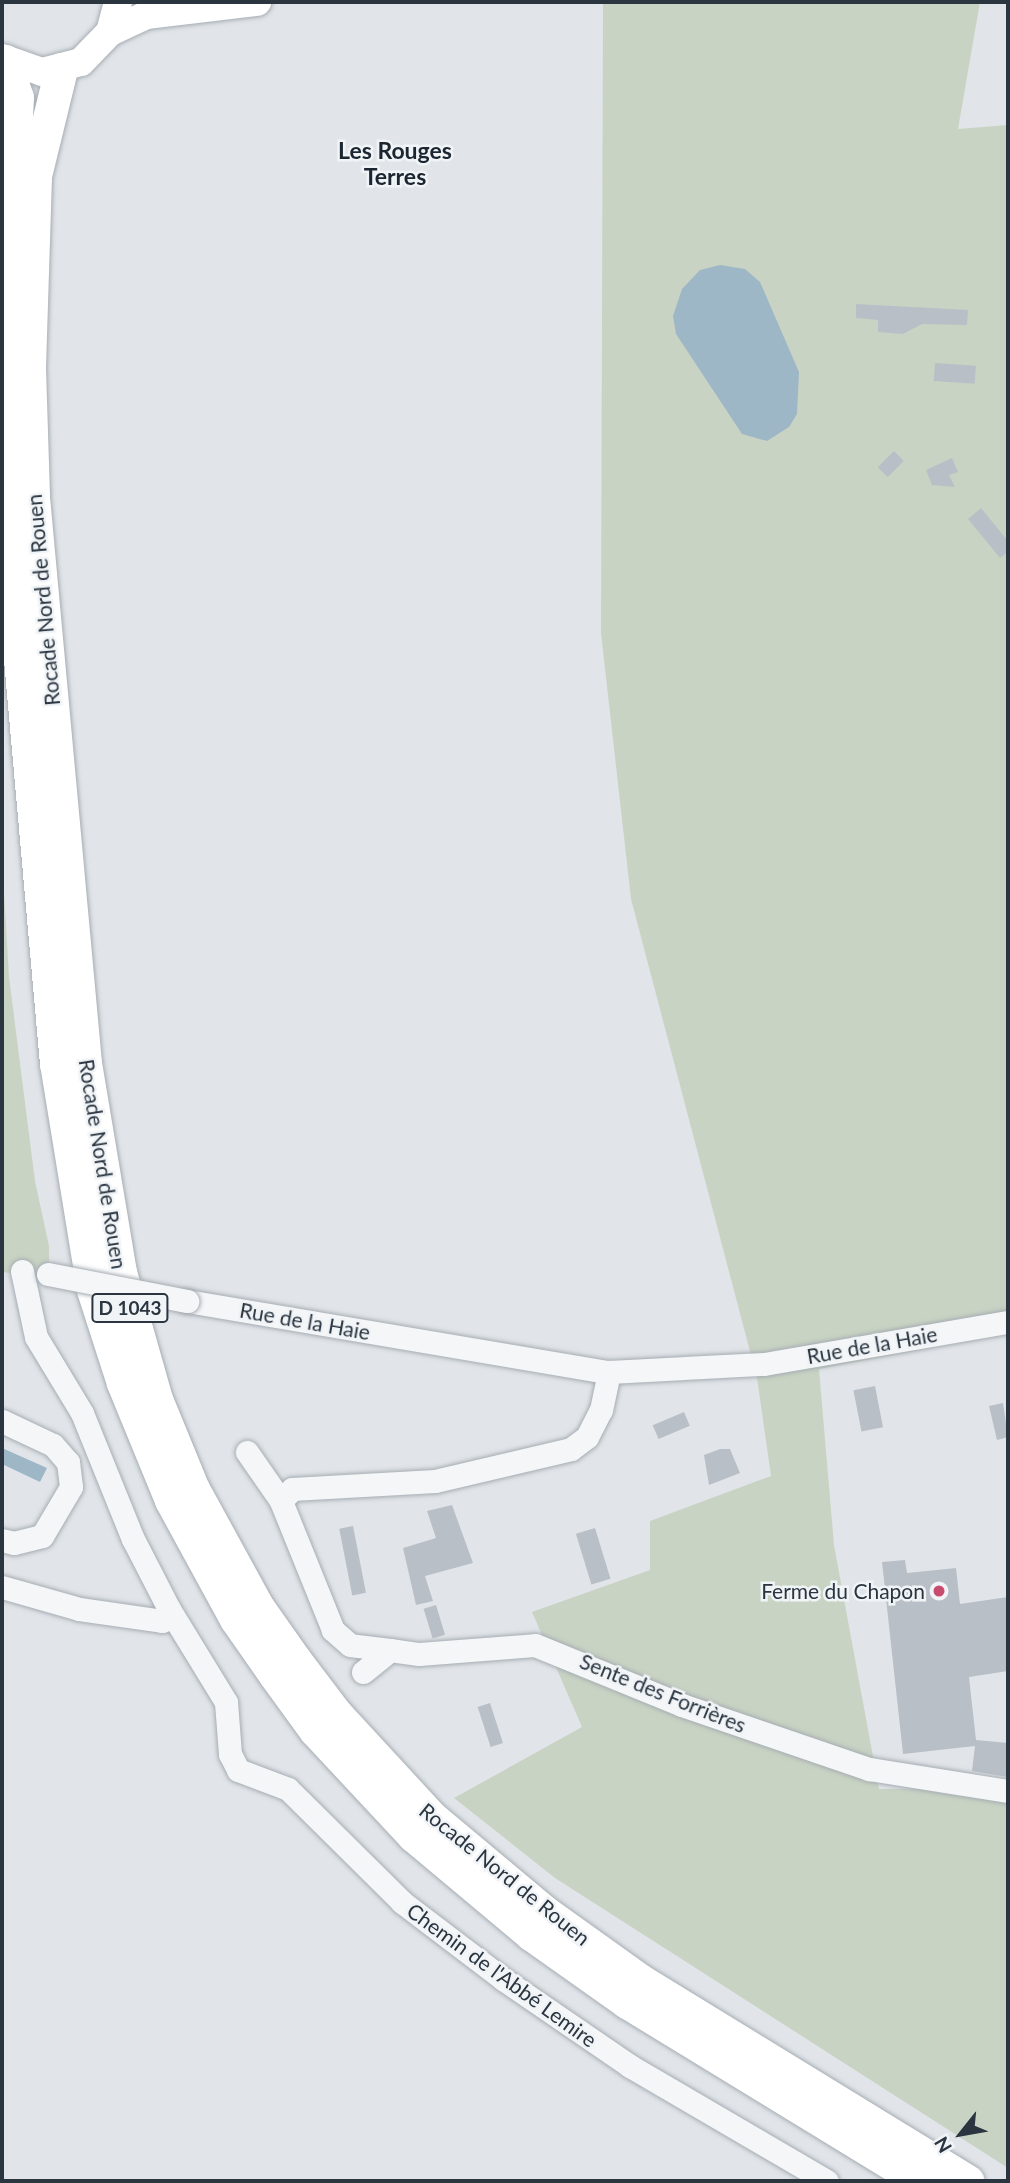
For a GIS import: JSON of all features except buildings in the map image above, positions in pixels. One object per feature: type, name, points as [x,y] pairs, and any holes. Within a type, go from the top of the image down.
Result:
[{"type":"highway","name":"Rocade Nord de Rouen","points":[[4,60],[17,97],[8,226],[3,378],[6,502],[55,1063],[93,1290],[122,1383],[171,1500],[236,1619],[275,1675],[349,1769],[414,1836],[531,1934],[627,2002],[920,2181]]},
{"type":"highway","name":"Rocade Nord de Rouen","points":[[61,69],[35,176],[29,368],[33,497],[85,1063],[120,1272],[156,1399],[193,1489],[257,1606],[295,1660],[345,1724],[430,1817],[546,1913],[641,1981],[968,2181]]},
{"type":"highway","points":[[2,184],[8,226]]},
{"type":"main road","points":[[110,32],[118,2]]},
{"type":"main road","points":[[4,60],[42,72],[61,69],[89,55],[110,32],[146,15],[192,5],[257,2]]},
{"type":"street","name":"Rue de la Haie","points":[[12,1270],[48,1274],[187,1301],[609,1372],[764,1364],[1008,1322]]},
{"type":"street","name":"Chemin de l'Abbé Lemire","points":[[12,1270],[36,1337],[82,1413],[133,1539],[169,1609],[226,1702],[230,1754],[238,1770],[288,1789],[402,1902],[503,1979],[630,2066],[827,2181]]},
{"type":"street","points":[[281,1501],[292,1489],[435,1481],[571,1449],[587,1437],[601,1410],[609,1372]]},
{"type":"street","points":[[2,1421],[53,1445],[68,1462],[71,1487],[42,1535],[2,1540]]},
{"type":"street","points":[[247,1452],[281,1501],[333,1630],[350,1645],[390,1650]]},
{"type":"street","points":[[2,1587],[79,1609],[162,1621],[169,1609]]},
{"type":"street","name":"Sente des Forrières","points":[[390,1650],[419,1654],[535,1645],[682,1705],[869,1769],[1008,1791]]},
{"type":"street","points":[[363,1672],[390,1650]]},
{"type":"green space","points":[[603,2],[980,2],[958,129],[1008,125],[1008,1333],[819,1369],[834,1545],[879,1789],[1008,1788],[1008,2168],[555,1878],[454,1798],[582,1727],[532,1612],[650,1570],[650,1521],[771,1476],[757,1378],[631,899],[601,633]]},
{"type":"green space","points":[[2,858],[9,977],[35,1181],[49,1246],[49,1278],[2,1272]]},
{"type":"water","points":[[720,265],[745,269],[760,282],[799,372],[797,414],[789,427],[767,441],[742,434],[676,334],[673,316],[682,289],[700,270]]},
{"type":"water","points":[[2,1448],[47,1468],[40,1482],[2,1464]]},
{"type":"place","name":"Ferme du Chapon","points":[[939,1591]]},
{"type":"district","name":"Les Rouges Terres","points":[[395,163]]}]
